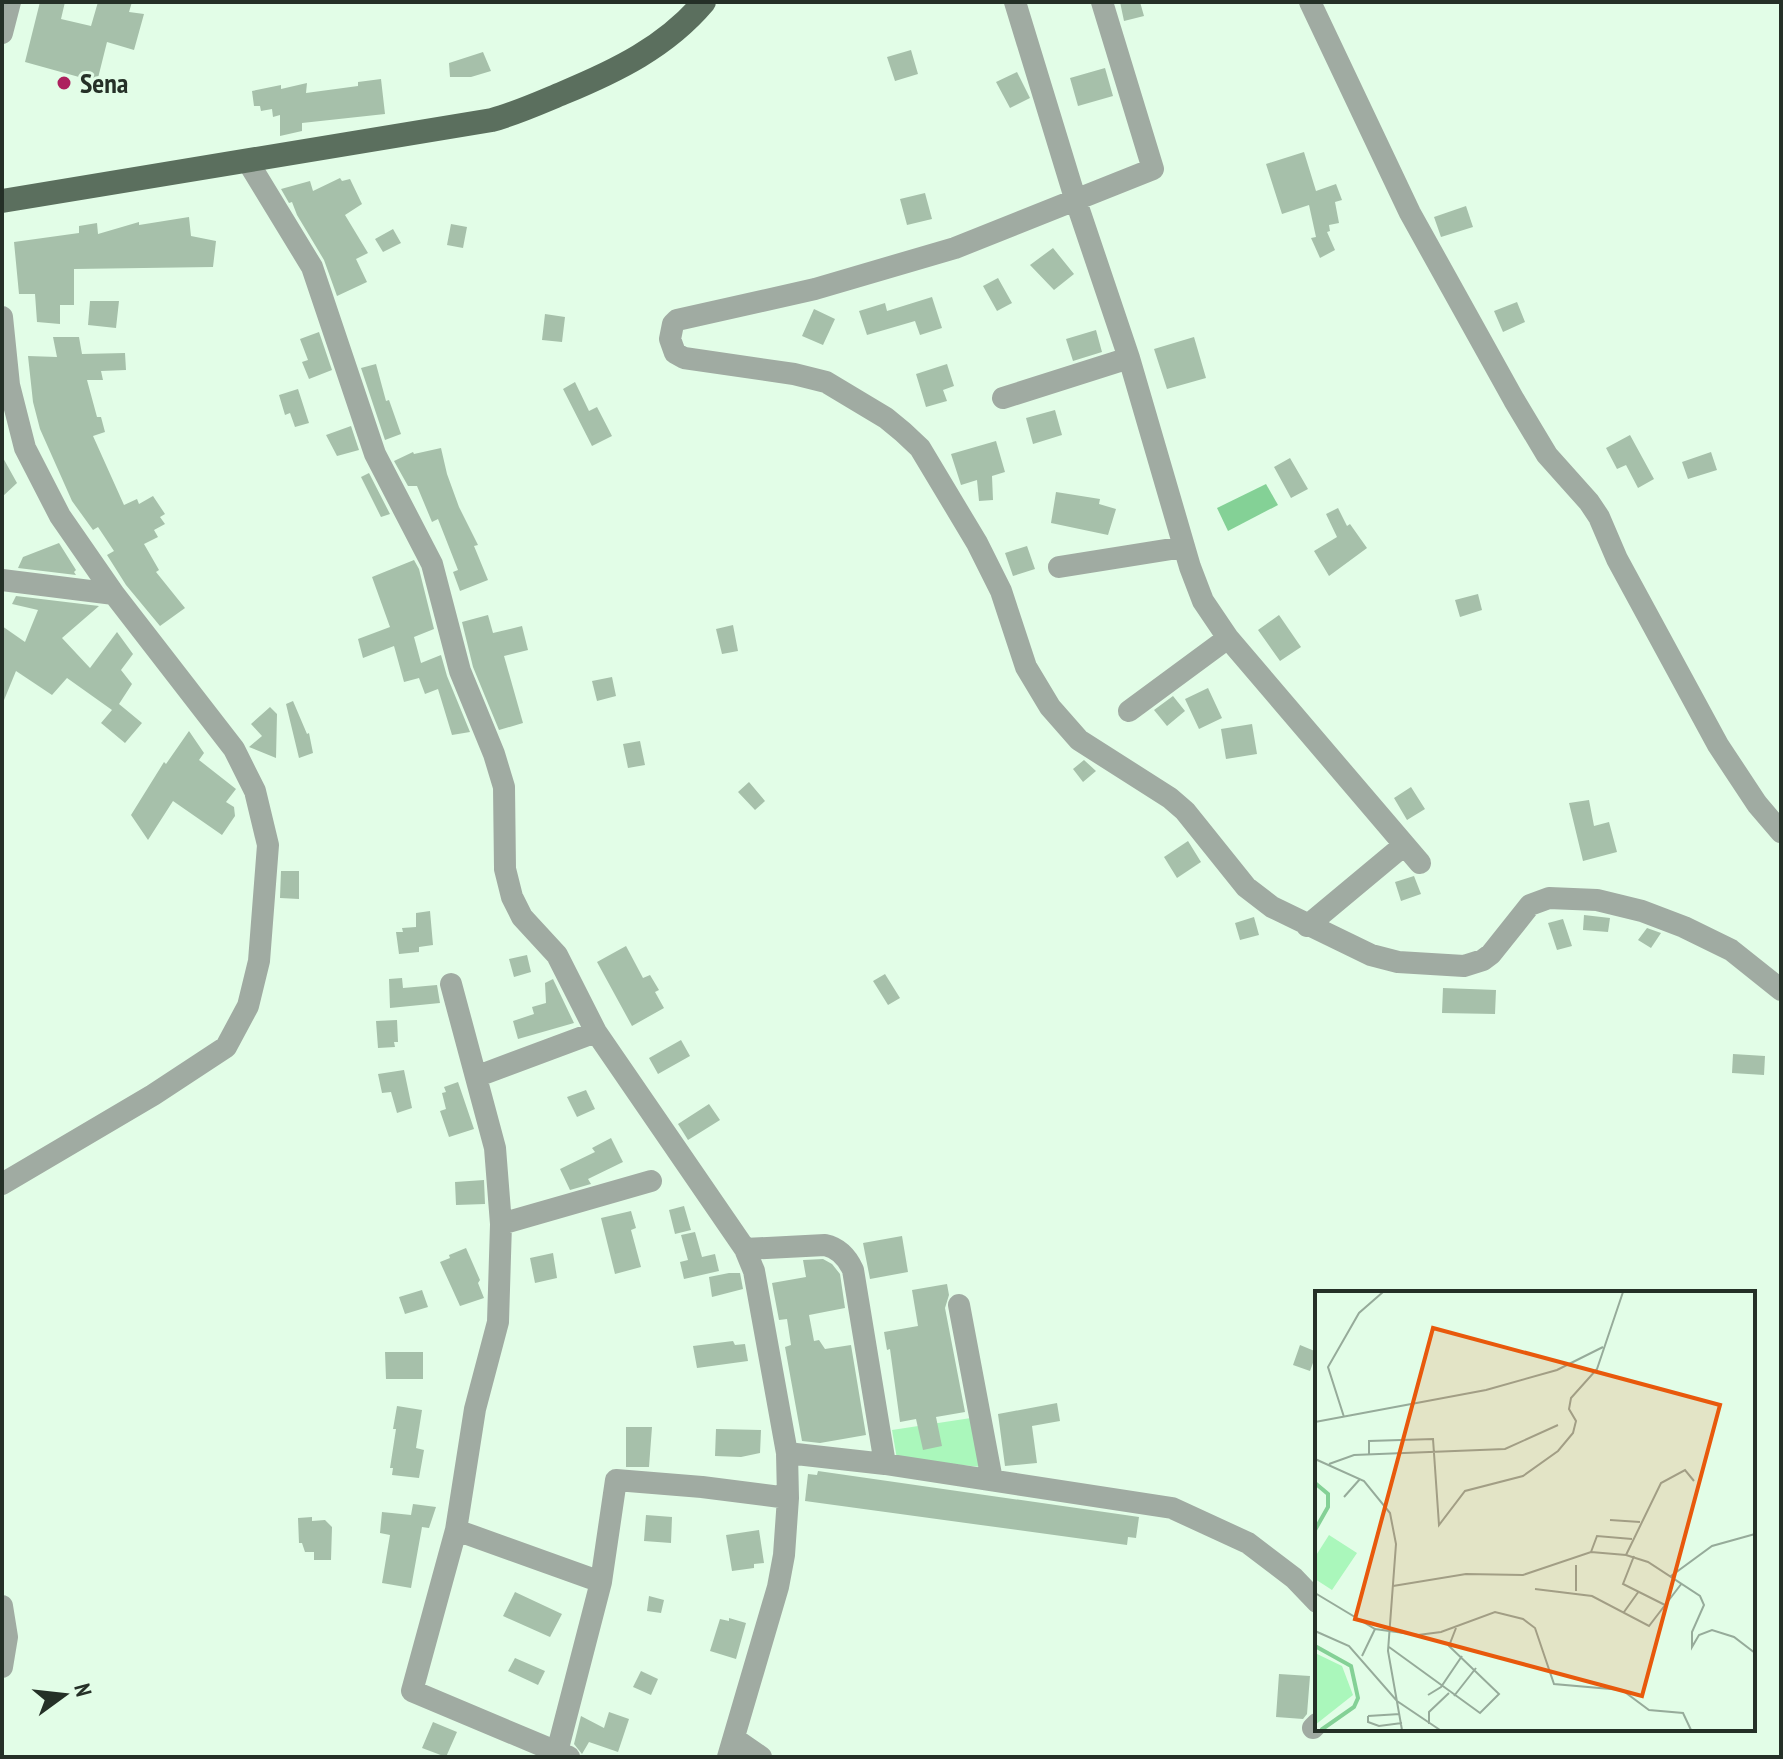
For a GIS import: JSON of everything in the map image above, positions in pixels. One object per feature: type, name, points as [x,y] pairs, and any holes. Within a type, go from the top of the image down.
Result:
[{"type":"main road","points":[[2,201],[248,162],[492,120],[517,113],[625,65],[665,40],[704,2]]},
{"type":"street","points":[[2,33],[10,2]]},
{"type":"street","points":[[1015,2],[1203,601],[1228,638],[1420,863]]},
{"type":"street","points":[[1102,2],[1153,169],[955,248],[815,289],[677,320],[671,330],[671,346],[675,353],[684,358],[794,374],[826,382],[886,418],[903,432],[920,448],[977,543],[1001,591],[1026,667],[1050,707],[1079,740],[1170,798],[1185,811],[1246,887],[1272,907],[1371,955],[1398,962],[1464,966],[1491,954],[1530,905],[1549,898],[1597,900],[1642,911],[1684,927],[1731,950],[1781,990]]},
{"type":"street","points":[[1310,2],[1410,213],[1514,400],[1547,455],[1599,517],[1617,559],[1718,745],[1757,804],[1781,832]]},
{"type":"street","points":[[248,162],[312,267],[375,454],[432,564],[460,671],[504,787],[505,869],[512,897],[522,917],[561,962],[596,1032],[745,1249],[755,1277],[787,1453],[788,1498],[778,1587],[731,1748],[761,1757]]},
{"type":"street","points":[[2,317],[9,385],[25,448],[60,516],[114,594],[234,749],[255,791],[268,845],[259,961],[248,1006],[226,1047],[153,1095],[2,1184]]},
{"type":"street","points":[[1003,398],[1129,358]]},
{"type":"street","points":[[1059,567],[1184,547]]},
{"type":"street","points":[[2,580],[114,594]]},
{"type":"street","points":[[1129,711],[1228,638]]},
{"type":"street","points":[[1307,926],[1403,846]]},
{"type":"street","points":[[451,984],[495,1148],[501,1224],[498,1322],[475,1409],[456,1530],[412,1691],[563,1754],[601,1582],[616,1480],[788,1498]]},
{"type":"street","points":[[478,1076],[596,1032]]},
{"type":"street","points":[[501,1224],[651,1181]]},
{"type":"street","points":[[745,1249],[825,1245],[847,1259],[853,1270],[885,1464]]},
{"type":"street","points":[[959,1305],[992,1480]]},
{"type":"street","points":[[787,1453],[885,1464],[1159,1505],[1187,1512],[1248,1543],[1294,1578],[1315,1600]]},
{"type":"street","points":[[456,1530],[601,1582]]},
{"type":"street","points":[[2,1606],[7,1637],[2,1667]]},
{"type":"shaded area","points":[[1266,484],[1278,505],[1228,531],[1217,508]]},
{"type":"shaded area","points":[[971,1418],[982,1467],[897,1459],[892,1430]]},
{"type":"building","points":[[40,2],[65,2],[61,19],[91,26],[98,2],[132,2],[129,12],[144,14],[134,50],[107,42],[97,82],[25,62]]},
{"type":"building","points":[[1120,2],[1140,2],[1144,16],[1124,21]]},
{"type":"building","points":[[911,50],[918,74],[895,81],[887,57]]},
{"type":"building","points":[[483,52],[491,71],[471,77],[450,77],[449,63]]},
{"type":"building","points":[[1105,68],[1113,96],[1078,106],[1070,78]]},
{"type":"building","points":[[1017,72],[1030,98],[1010,108],[996,82]]},
{"type":"building","points":[[381,79],[385,114],[302,123],[302,131],[280,136],[280,115],[273,117],[272,109],[261,111],[260,106],[254,106],[252,91],[307,83],[306,93],[358,86],[358,82]]},
{"type":"building","points":[[1304,152],[1316,191],[1336,184],[1342,200],[1335,202],[1339,223],[1329,225],[1330,231],[1327,232],[1335,250],[1320,258],[1311,238],[1316,237],[1309,205],[1282,214],[1266,164]]},
{"type":"building","points":[[340,178],[342,181],[350,179],[362,204],[345,215],[368,253],[356,259],[367,282],[337,296],[324,260],[292,202],[289,203],[281,189],[310,181],[313,191]]},
{"type":"building","points":[[925,193],[932,219],[907,225],[900,199]]},
{"type":"building","points":[[1466,206],[1473,227],[1441,237],[1434,217]]},
{"type":"building","points":[[189,217],[191,236],[216,241],[213,267],[74,269],[74,305],[60,305],[60,324],[37,322],[35,294],[19,294],[14,242],[79,233],[79,226],[97,223],[98,234],[139,222],[139,225]]},
{"type":"building","points":[[451,224],[467,227],[463,248],[447,245]]},
{"type":"building","points":[[393,229],[401,243],[383,252],[375,239]]},
{"type":"building","points":[[1053,248],[1074,274],[1054,290],[1030,265]]},
{"type":"building","points":[[998,278],[1012,303],[997,311],[983,286]]},
{"type":"building","points":[[932,297],[942,328],[920,335],[915,321],[867,335],[859,311],[885,303],[887,311]]},
{"type":"building","points":[[90,301],[119,301],[116,328],[88,325]]},
{"type":"building","points":[[1517,302],[1525,322],[1503,332],[1494,311]]},
{"type":"building","points":[[814,309],[835,319],[823,345],[802,336]]},
{"type":"building","points":[[545,314],[565,317],[562,342],[542,340]]},
{"type":"building","points":[[1096,330],[1102,352],[1073,361],[1066,339]]},
{"type":"building","points":[[319,332],[332,370],[309,379],[302,362],[308,360],[300,339]]},
{"type":"building","points":[[53,337],[79,337],[82,354],[125,353],[126,370],[101,371],[103,380],[87,380],[97,417],[101,417],[105,432],[93,436],[124,505],[137,499],[139,504],[153,496],[165,514],[160,517],[165,524],[154,530],[158,537],[144,544],[159,570],[156,572],[185,608],[160,626],[126,585],[107,555],[114,551],[98,527],[93,530],[72,501],[40,429],[33,402],[28,356],[57,357]]},
{"type":"building","points":[[1194,337],[1206,378],[1167,389],[1154,349]]},
{"type":"building","points":[[376,364],[386,401],[389,400],[401,434],[385,440],[361,368]]},
{"type":"building","points":[[947,364],[954,386],[943,390],[947,401],[926,407],[916,374]]},
{"type":"building","points":[[575,382],[589,411],[597,407],[612,436],[592,446],[563,389]]},
{"type":"building","points":[[298,389],[309,423],[295,427],[290,413],[285,415],[279,395]]},
{"type":"building","points":[[1055,410],[1062,435],[1033,444],[1026,418]]},
{"type":"building","points":[[351,426],[359,450],[337,456],[326,435]]},
{"type":"building","points":[[1630,435],[1654,479],[1638,488],[1626,465],[1617,469],[1606,448]]},
{"type":"building","points":[[996,441],[1005,472],[992,476],[993,500],[979,501],[977,480],[961,485],[951,454]]},
{"type":"building","points":[[441,448],[447,474],[478,545],[474,546],[488,580],[460,591],[453,572],[458,570],[438,519],[432,522],[417,486],[408,486],[394,461],[413,452]]},
{"type":"building","points":[[1711,452],[1717,470],[1688,479],[1682,462]]},
{"type":"building","points":[[2,456],[17,483],[2,497]]},
{"type":"building","points":[[1290,458],[1308,489],[1291,498],[1274,467]]},
{"type":"building","points":[[369,473],[390,514],[381,517],[361,477]]},
{"type":"building","points":[[1056,492],[1100,499],[1099,504],[1116,509],[1108,535],[1051,523]]},
{"type":"building","points":[[1338,508],[1347,526],[1350,524],[1367,548],[1329,576],[1314,551],[1337,537],[1326,514]]},
{"type":"building","points":[[59,543],[76,575],[18,568],[23,557]]},
{"type":"building","points":[[1027,546],[1035,569],[1013,576],[1005,553]]},
{"type":"building","points":[[414,560],[434,629],[414,637],[421,663],[441,655],[470,732],[452,735],[438,689],[425,694],[419,678],[404,682],[394,646],[363,658],[358,639],[390,627],[372,577]]},
{"type":"building","points":[[1478,594],[1482,610],[1460,617],[1455,600]]},
{"type":"building","points":[[16,596],[99,606],[62,638],[90,668],[117,632],[133,654],[121,670],[132,684],[119,704],[142,723],[125,743],[101,723],[112,710],[67,678],[52,695],[16,671],[2,705],[2,626],[25,642],[38,610],[12,604]]},
{"type":"building","points":[[488,615],[493,633],[522,626],[528,650],[504,656],[523,723],[499,730],[473,667],[462,622]]},
{"type":"building","points":[[1279,615],[1301,647],[1280,661],[1258,630]]},
{"type":"building","points":[[733,625],[738,651],[722,654],[716,629]]},
{"type":"building","points":[[612,677],[616,696],[597,701],[592,681]]},
{"type":"building","points":[[1208,688],[1222,718],[1199,729],[1185,699]]},
{"type":"building","points":[[1173,696],[1185,711],[1167,726],[1154,710]]},
{"type":"building","points":[[293,701],[309,733],[313,753],[299,758],[286,704]]},
{"type":"building","points":[[270,707],[277,714],[276,758],[249,747],[262,736],[251,724]]},
{"type":"building","points":[[1252,724],[1257,754],[1226,759],[1221,729]]},
{"type":"building","points":[[189,731],[204,753],[199,760],[236,789],[226,802],[234,807],[235,816],[222,835],[173,801],[148,840],[131,815],[164,762],[166,764]]},
{"type":"building","points":[[640,741],[645,765],[628,768],[623,744]]},
{"type":"building","points":[[1084,760],[1096,771],[1083,782],[1073,769]]},
{"type":"building","points":[[749,782],[765,801],[755,810],[738,792]]},
{"type":"building","points":[[1411,787],[1425,809],[1407,820],[1394,798]]},
{"type":"building","points":[[1589,800],[1594,826],[1609,822],[1617,852],[1583,861],[1569,803]]},
{"type":"building","points":[[1188,841],[1201,862],[1177,878],[1164,857]]},
{"type":"building","points":[[281,871],[299,871],[299,899],[280,898]]},
{"type":"building","points":[[1414,876],[1421,894],[1401,901],[1395,882]]},
{"type":"building","points":[[430,911],[433,945],[419,947],[419,952],[399,954],[396,932],[403,932],[402,928],[416,927],[416,913]]},
{"type":"building","points":[[1584,915],[1610,918],[1608,932],[1583,930]]},
{"type":"building","points":[[1254,917],[1259,935],[1240,940],[1235,923]]},
{"type":"building","points":[[1563,919],[1572,946],[1557,950],[1548,923]]},
{"type":"building","points":[[1647,928],[1661,933],[1651,948],[1638,940]]},
{"type":"building","points":[[626,946],[643,978],[650,975],[659,990],[655,992],[664,1008],[632,1026],[597,962]]},
{"type":"building","points":[[527,955],[531,972],[514,977],[509,959]]},
{"type":"building","points":[[885,974],[900,998],[888,1005],[873,981]]},
{"type":"building","points":[[402,978],[403,988],[437,985],[440,1003],[390,1008],[389,979]]},
{"type":"building","points":[[553,979],[574,1023],[518,1039],[513,1021],[534,1014],[532,1007],[546,1003],[545,983]]},
{"type":"building","points":[[1443,988],[1496,990],[1495,1014],[1442,1013]]},
{"type":"building","points":[[397,1020],[398,1042],[394,1042],[395,1047],[378,1048],[376,1021]]},
{"type":"building","points":[[681,1040],[690,1056],[658,1074],[649,1058]]},
{"type":"building","points":[[1733,1054],[1765,1056],[1764,1075],[1732,1073]]},
{"type":"building","points":[[404,1070],[412,1108],[397,1113],[391,1092],[382,1093],[378,1074]]},
{"type":"building","points":[[458,1082],[474,1129],[449,1137],[440,1111],[446,1109],[442,1093],[446,1092],[444,1087]]},
{"type":"building","points":[[586,1090],[595,1109],[577,1117],[567,1097]]},
{"type":"building","points":[[709,1104],[720,1120],[688,1140],[678,1124]]},
{"type":"building","points":[[611,1138],[623,1162],[588,1179],[591,1184],[570,1190],[560,1169],[595,1152],[592,1148]]},
{"type":"building","points":[[484,1180],[485,1204],[456,1205],[455,1182]]},
{"type":"building","points":[[684,1206],[691,1230],[675,1234],[669,1210]]},
{"type":"building","points":[[631,1211],[636,1228],[631,1230],[641,1267],[615,1274],[601,1218]]},
{"type":"building","points":[[695,1232],[702,1257],[715,1254],[719,1271],[684,1279],[680,1262],[688,1260],[681,1235]]},
{"type":"building","points":[[902,1236],[908,1272],[870,1279],[863,1243]]},
{"type":"building","points":[[466,1248],[484,1298],[460,1306],[440,1262]]},
{"type":"building","points":[[553,1253],[557,1278],[535,1283],[530,1258]]},
{"type":"building","points":[[823,1259],[840,1274],[845,1308],[809,1315],[814,1341],[819,1340],[825,1349],[851,1345],[866,1435],[820,1443],[802,1441],[785,1347],[791,1345],[787,1319],[779,1320],[772,1283],[806,1277],[803,1260]]},
{"type":"building","points":[[740,1273],[743,1289],[712,1297],[709,1277]]},
{"type":"building","points":[[947,1284],[949,1295],[945,1308],[965,1412],[936,1417],[942,1446],[923,1450],[916,1419],[900,1422],[890,1349],[887,1350],[884,1332],[918,1326],[912,1290]]},
{"type":"building","points":[[422,1290],[428,1307],[405,1314],[399,1297]]},
{"type":"building","points":[[733,1341],[735,1345],[745,1344],[748,1361],[697,1368],[693,1346]]},
{"type":"building","points":[[1300,1345],[1315,1351],[1310,1371],[1293,1365]]},
{"type":"building","points":[[385,1352],[423,1352],[423,1379],[386,1379]]},
{"type":"building","points":[[1057,1403],[1060,1421],[1032,1426],[1037,1463],[1005,1466],[998,1414]]},
{"type":"building","points":[[397,1406],[422,1410],[416,1448],[424,1450],[419,1478],[392,1475],[393,1468],[390,1468]]},
{"type":"building","points":[[626,1427],[652,1427],[649,1467],[626,1467]]},
{"type":"building","points":[[716,1429],[761,1430],[760,1453],[741,1457],[715,1456]]},
{"type":"building","points":[[818,1471],[1139,1517],[1136,1538],[1128,1537],[1127,1545],[805,1501],[808,1474],[817,1475]]},
{"type":"building","points":[[413,1504],[436,1507],[429,1528],[422,1527],[411,1588],[382,1583],[390,1535],[380,1533],[382,1512],[411,1515]]},
{"type":"building","points":[[646,1515],[672,1517],[671,1543],[644,1541]]},
{"type":"building","points":[[312,1517],[312,1521],[325,1520],[332,1527],[331,1560],[314,1560],[314,1552],[305,1552],[302,1543],[299,1543],[298,1518]]},
{"type":"building","points":[[759,1530],[764,1563],[754,1564],[754,1568],[732,1571],[726,1535]]},
{"type":"building","points":[[515,1592],[562,1614],[550,1637],[503,1616]]},
{"type":"building","points":[[649,1596],[664,1600],[661,1613],[647,1611]]},
{"type":"building","points":[[729,1618],[746,1623],[736,1659],[710,1651],[720,1619],[729,1621]]},
{"type":"building","points":[[515,1658],[545,1671],[538,1685],[508,1671]]},
{"type":"building","points":[[641,1671],[658,1679],[651,1695],[633,1687]]},
{"type":"building","points":[[1279,1674],[1310,1676],[1307,1714],[1303,1719],[1276,1717]]},
{"type":"building","points":[[609,1712],[629,1719],[618,1752],[589,1742],[582,1754],[574,1744],[581,1716],[604,1728]]},
{"type":"building","points":[[433,1722],[457,1732],[446,1757],[422,1748]]},
{"type":"place","name":"Sena","points":[[64,83]]}]
